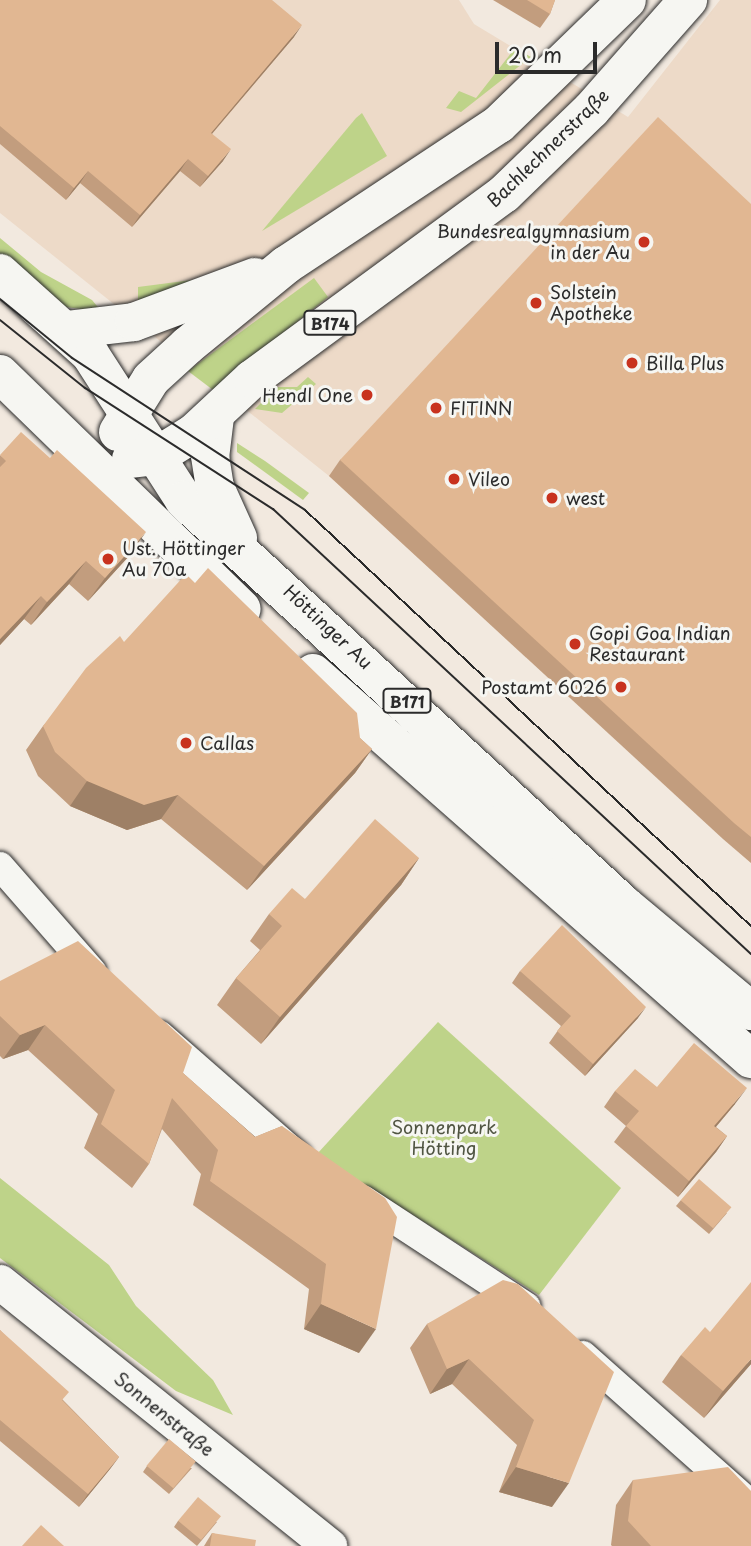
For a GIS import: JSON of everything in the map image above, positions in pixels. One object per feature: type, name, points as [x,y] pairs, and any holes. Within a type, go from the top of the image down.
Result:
[{"type":"main road","points":[[140,512],[116,457],[128,408],[168,363],[286,265],[499,124],[573,58],[626,0]]},
{"type":"main road","name":"Bachlechnerstraße","points":[[157,456],[215,417],[252,379],[504,194],[591,110],[688,0]]},
{"type":"main road","points":[[66,330],[134,322],[286,265]]},
{"type":"main road","name":"Höttinger Au","points":[[0,273],[66,330],[128,408],[184,499],[244,550],[623,904],[751,1011]]},
{"type":"main road","name":"B171","points":[[0,374],[72,442],[140,512],[277,641],[751,1059]]},
{"type":"main road","points":[[215,417],[210,456],[215,487],[244,550]]},
{"type":"main road","points":[[72,442],[116,457],[157,456]]},
{"type":"street","points":[[0,866],[55,936],[116,993]]},
{"type":"street","points":[[136,1012],[328,1178],[498,1283],[751,1504]]},
{"type":"street","name":"Sonnenstraße","points":[[0,1282],[329,1546]]},
{"type":"shaded area","points":[[0,0],[459,0],[474,24],[628,117],[720,0],[751,0],[751,863],[329,476],[0,213]]},
{"type":"green space","points":[[515,48],[531,57],[461,112],[446,108],[459,91],[476,98]]},
{"type":"green space","points":[[362,113],[387,156],[262,231],[356,118]]},
{"type":"green space","points":[[0,238],[41,272],[92,300],[102,312],[66,307],[0,261]]},
{"type":"green space","points":[[314,278],[328,297],[213,390],[188,371]]},
{"type":"green space","points":[[192,280],[138,308],[138,287]]},
{"type":"green space","points":[[308,377],[316,384],[282,413],[255,409],[277,387],[297,387]]},
{"type":"green space","points":[[237,443],[309,493],[303,500],[237,452]]},
{"type":"green space","name":"Sonnenpark Hötting","points":[[438,1022],[621,1188],[539,1295],[317,1154]]},
{"type":"green space","points":[[0,1178],[109,1265],[136,1306],[213,1380],[233,1415],[176,1391],[0,1258]]},
{"type":"building","points":[[0,0],[272,0],[302,25],[211,133],[231,149],[208,176],[188,159],[140,215],[88,171],[74,188],[0,126]]},
{"type":"building","points":[[527,0],[555,0],[550,14]]},
{"type":"building","name":"west","points":[[658,117],[751,204],[751,837],[340,460]]},
{"type":"building","points":[[21,432],[50,458],[57,450],[146,532],[105,578],[86,561],[47,602],[41,596],[0,639],[0,467],[6,461],[0,455]]},
{"type":"building","name":"Callas","points":[[208,568],[357,713],[360,738],[372,749],[264,866],[178,795],[144,805],[87,781],[55,752],[43,726],[86,668],[120,636],[124,642],[186,574],[195,583]]},
{"type":"building","points":[[375,819],[419,858],[280,1017],[236,978],[282,926],[269,914],[292,888],[305,899]]},
{"type":"building","points":[[562,925],[646,1007],[593,1064],[557,1031],[571,1016],[520,971]]},
{"type":"building","points":[[78,941],[192,1047],[183,1073],[255,1137],[282,1126],[385,1198],[397,1217],[376,1329],[321,1304],[326,1264],[210,1181],[218,1150],[172,1098],[149,1164],[101,1124],[115,1090],[45,1025],[20,1035],[0,1016],[0,981]]},
{"type":"building","points":[[694,1043],[747,1088],[714,1126],[727,1136],[689,1181],[626,1126],[639,1111],[615,1091],[635,1069],[657,1087]]},
{"type":"building","points":[[699,1179],[731,1207],[713,1228],[681,1200]]},
{"type":"building","points":[[503,1280],[518,1284],[614,1372],[569,1483],[516,1467],[534,1420],[469,1359],[447,1369],[427,1324]]},
{"type":"building","points":[[751,1282],[751,1359],[723,1391],[681,1355],[705,1327],[710,1332]]},
{"type":"building","points":[[0,1330],[69,1392],[62,1400],[119,1457],[88,1494],[0,1420]]},
{"type":"building","points":[[169,1439],[196,1461],[173,1488],[147,1466]]},
{"type":"building","points":[[728,1467],[751,1491],[751,1546],[651,1546],[628,1521],[633,1480]]},
{"type":"building","points":[[198,1497],[221,1516],[201,1540],[178,1521]]},
{"type":"building","points":[[41,1525],[64,1546],[22,1546]]},
{"type":"building","points":[[212,1533],[256,1540],[255,1546],[210,1546]]},
{"type":"tram line","points":[[0,299],[72,358],[305,510],[751,926]]},
{"type":"tram line","points":[[0,320],[85,388],[273,509],[751,954]]},
{"type":"place","name":"Bundesrealgymnasium in der Au","points":[[644,242]]},
{"type":"place","name":"Solstein Apotheke","points":[[536,303]]},
{"type":"place","name":"Billa Plus","points":[[632,363]]},
{"type":"place","name":"Hendl One","points":[[367,395]]},
{"type":"place","name":"FITINN","points":[[436,408]]},
{"type":"place","name":"Vileo","points":[[454,479]]},
{"type":"place","name":"west","points":[[552,498]]},
{"type":"place","name":"Ust. Höttinger Au 70a","points":[[108,559]]},
{"type":"place","name":"Gopi Goa Indian Restaurant","points":[[575,644]]},
{"type":"place","name":"Postamt 6026","points":[[621,687]]},
{"type":"place","name":"Callas","points":[[186,743]]}]
